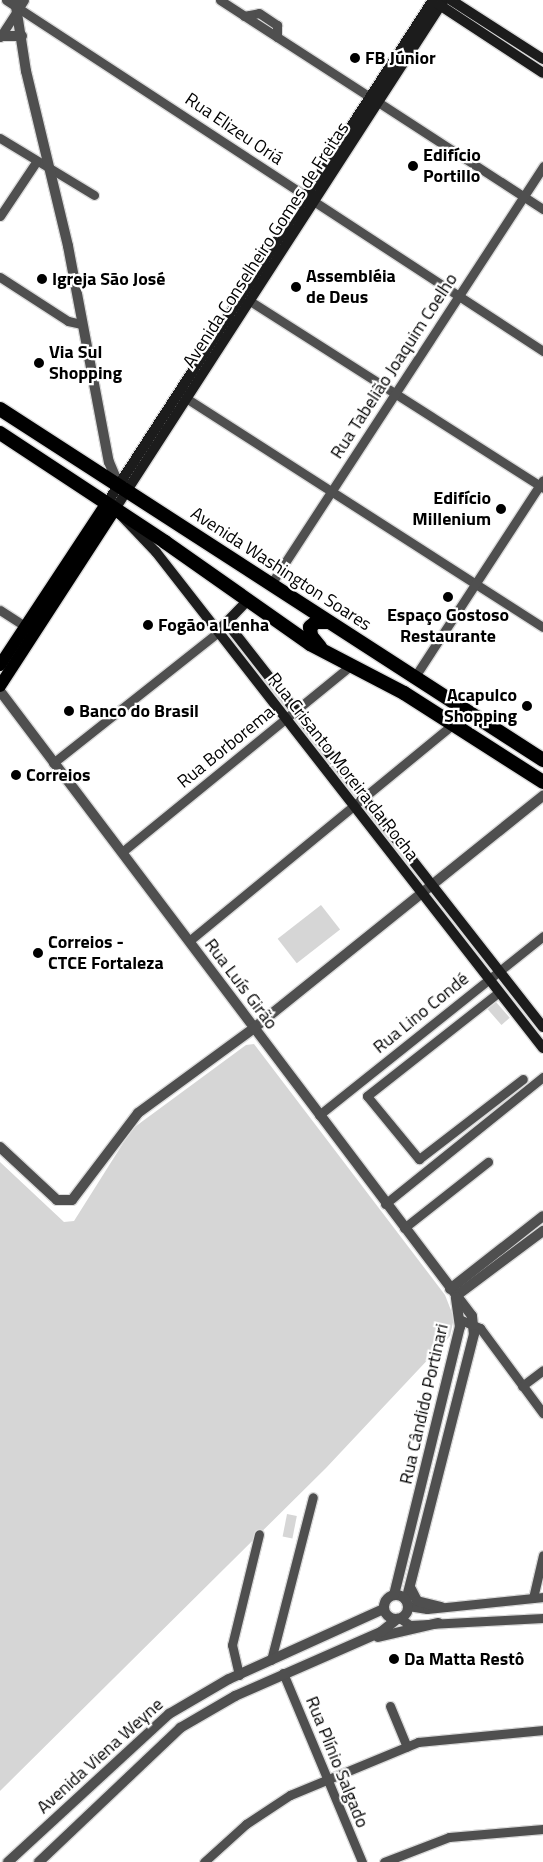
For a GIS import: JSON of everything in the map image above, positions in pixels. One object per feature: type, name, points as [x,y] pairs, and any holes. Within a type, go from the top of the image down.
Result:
[{"type":"highway","name":"Avenida Washington Soares","points":[[0,409],[543,760]]},
{"type":"highway","points":[[0,433],[111,506],[247,601],[327,653],[404,693],[543,782]]},
{"type":"highway","points":[[327,653],[314,642],[310,627],[316,622],[328,622]]},
{"type":"main road","points":[[451,0],[543,59]]},
{"type":"main road","points":[[436,1],[543,72]]},
{"type":"main road","name":"Avenida Conselheiro Gomes de Freitas","points":[[111,506],[436,1]]},
{"type":"main road","name":"Avenida Conselheiro Gomes de Freitas","points":[[123,488],[186,398],[250,301],[310,199]]},
{"type":"main road","points":[[0,665],[25,626],[111,506]]},
{"type":"main road","points":[[0,686],[111,506]]},
{"type":"main road","name":"Rua Crisanto Moreira da Rocha","points":[[111,506],[156,552],[217,633],[543,1048]]},
{"type":"main road","points":[[217,633],[247,601]]},
{"type":"main road","name":"Rua Crisanto Moreira da Rocha","points":[[227,623],[430,886],[543,1027]]},
{"type":"street","name":"Rua Elizeu Oriá","points":[[6,0],[19,3],[310,199],[543,351]]},
{"type":"street","points":[[226,2],[244,16],[543,210]]},
{"type":"street","points":[[19,3],[22,36],[47,169],[68,246],[81,324],[109,462],[123,488]]},
{"type":"street","points":[[0,37],[19,3]]},
{"type":"street","points":[[0,37],[22,36]]},
{"type":"street","points":[[0,138],[47,169],[94,195]]},
{"type":"street","points":[[0,216],[36,162]]},
{"type":"street","name":"Rua Tabelião Joaquim Coelho","points":[[272,584],[543,166]]},
{"type":"street","points":[[0,277],[68,322],[81,324]]},
{"type":"street","points":[[250,301],[395,394],[542,484],[414,678]]},
{"type":"street","points":[[186,398],[543,627]]},
{"type":"street","points":[[0,610],[25,626]]},
{"type":"street","points":[[53,763],[217,633]]},
{"type":"street","name":"Rua Borborema","points":[[122,852],[350,666]]},
{"type":"street","name":"Rua Luís Girão","points":[[0,691],[384,1204],[453,1293]]},
{"type":"street","points":[[189,941],[354,808],[452,725]]},
{"type":"street","points":[[0,1147],[56,1200],[66,1203],[75,1197],[138,1113],[254,1028],[543,796]]},
{"type":"street","name":"Rua Lino Condé","points":[[319,1115],[543,936]]},
{"type":"street","points":[[499,992],[367,1096],[419,1158],[523,1079]]},
{"type":"street","points":[[384,1204],[543,1076]]},
{"type":"street","points":[[404,1228],[488,1162]]},
{"type":"street","points":[[453,1293],[543,1216]]},
{"type":"street","points":[[453,1293],[543,1231]]},
{"type":"street","name":"Rua Cândido Portinari","points":[[394,1594],[423,1483],[460,1320],[453,1293]]},
{"type":"street","name":"Rua Cândido Portinari","points":[[408,1603],[474,1324],[469,1310],[453,1293]]},
{"type":"street","points":[[460,1320],[474,1324],[543,1413]]},
{"type":"street","points":[[522,1386],[543,1370]]},
{"type":"street","points":[[423,1483],[435,1486]]},
{"type":"street","points":[[271,1660],[313,1497]]},
{"type":"street","points":[[239,1674],[232,1645],[259,1534]]},
{"type":"street","points":[[533,1598],[543,1555]]},
{"type":"street","points":[[411,1589],[417,1601],[441,1607]]},
{"type":"street","points":[[543,1598],[441,1607],[408,1603],[394,1594],[386,1600],[383,1609],[388,1617],[410,1624],[543,1618]]},
{"type":"street","points":[[399,1619],[408,1603]]},
{"type":"street","name":"Avenida Viena Weyne","points":[[8,1862],[153,1726],[202,1693],[229,1679],[383,1609]]},
{"type":"street","name":"Avenida Viena Weyne","points":[[39,1862],[157,1747],[214,1708],[284,1674],[370,1637],[399,1619]]},
{"type":"street","points":[[370,1637],[438,1623]]},
{"type":"street","name":"Rua Plínio Salgado","points":[[284,1674],[362,1862]]},
{"type":"street","points":[[229,1679],[229,1688],[236,1696]]},
{"type":"street","points":[[202,1693],[212,1699],[214,1708]]},
{"type":"street","points":[[390,1706],[408,1747]]},
{"type":"street","points":[[204,1862],[270,1807],[408,1747],[437,1738],[543,1730]]},
{"type":"street","points":[[384,1862],[449,1837],[543,1830]]},
{"type":"shaded area","points":[[321,905],[340,929],[297,963],[278,939]]},
{"type":"shaded area","points":[[496,1002],[510,1018],[501,1025],[488,1009]]},
{"type":"shaded area","points":[[254,1044],[445,1295],[454,1318],[450,1336],[326,1468],[0,1791],[0,1162],[64,1222],[74,1221],[132,1129],[246,1045]]},
{"type":"shaded area","points":[[287,1514],[297,1516],[292,1538],[283,1537]]},
{"type":"place","name":"FB Júnior","points":[[355,58]]},
{"type":"place","name":"Edifício Portillo","points":[[413,166]]},
{"type":"place","name":"Igreja São José","points":[[42,279]]},
{"type":"place","name":"Assembléia de Deus","points":[[296,287]]},
{"type":"place","name":"Via Sul Shopping","points":[[39,363]]},
{"type":"place","name":"Edifício Millenium","points":[[501,509]]},
{"type":"place","name":"Espaço Gostoso Restaurante","points":[[448,597]]},
{"type":"place","name":"Fogão a Lenha","points":[[148,625]]},
{"type":"place","name":"Acapulco Shopping","points":[[527,706]]},
{"type":"place","name":"Banco do Brasil","points":[[69,711]]},
{"type":"place","name":"Correios","points":[[16,775]]},
{"type":"place","name":"Correios - CTCE Fortaleza","points":[[38,953]]},
{"type":"place","name":"Da Matta Restô","points":[[394,1659]]}]
